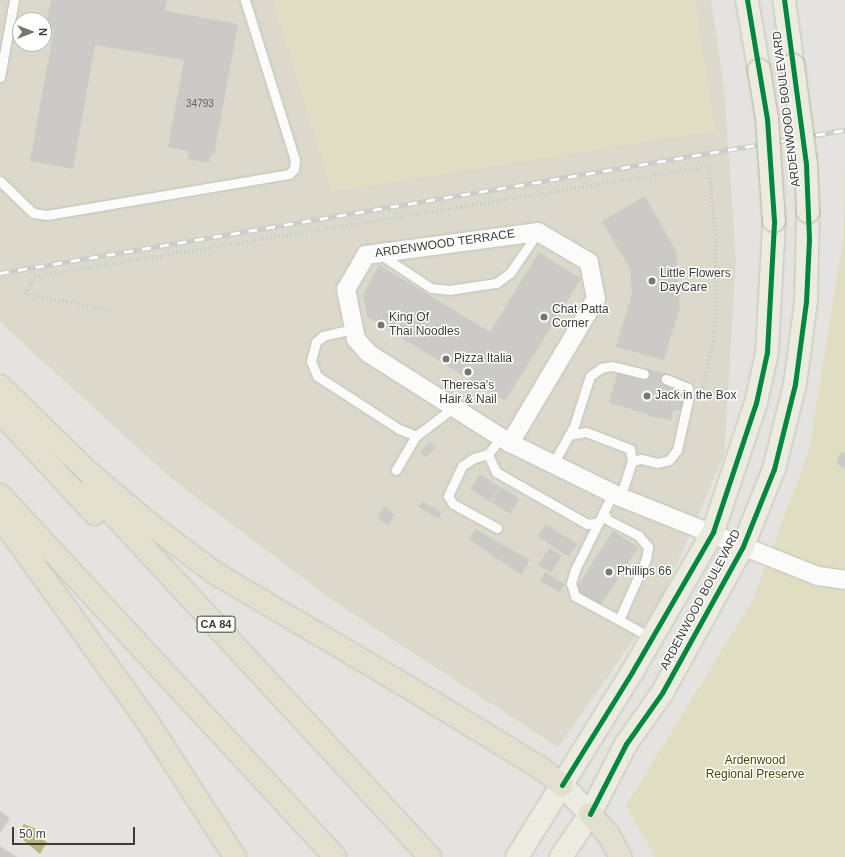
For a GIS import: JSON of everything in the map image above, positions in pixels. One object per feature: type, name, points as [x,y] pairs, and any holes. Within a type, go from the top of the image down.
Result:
[{"type":"highway","points":[[0,386],[87,471],[152,526],[215,573],[541,768],[562,785]]},
{"type":"highway","name":"CA 84","points":[[0,391],[430,857]]},
{"type":"highway","name":"CA 84","points":[[0,412],[413,857]]},
{"type":"highway","points":[[0,495],[335,857]]},
{"type":"highway","points":[[0,517],[145,718],[235,857]]},
{"type":"highway","points":[[590,814],[608,834],[621,857]]},
{"type":"main road","name":"ARDENWOOD BOULEVARD","points":[[517,857],[652,638],[713,532],[756,403],[767,352],[774,220],[767,119],[747,0]]},
{"type":"main road","name":"ARDENWOOD BOULEVARD","points":[[561,857],[590,814],[626,744],[662,693],[743,546],[774,469],[795,384],[806,302],[808,212],[806,164],[784,0]]},
{"type":"main road","points":[[562,785],[590,814]]},
{"type":"street","name":"ARDENWOOD TERRACE","points":[[538,232],[366,255],[346,289],[356,339],[368,353],[506,440],[553,464],[617,495],[713,532],[743,546],[818,576],[845,580]]},
{"type":"street","points":[[506,440],[596,298],[589,262],[538,232]]},
{"type":"lane","points":[[0,76],[14,0]]},
{"type":"lane","points":[[0,181],[33,213],[47,215],[289,174],[294,169],[295,160],[245,0]]},
{"type":"lane","points":[[378,253],[431,288],[449,290],[496,283],[510,273],[538,232]]},
{"type":"lane","points":[[353,329],[323,336],[316,342],[311,361],[317,376],[399,429],[416,436]]},
{"type":"lane","points":[[553,464],[569,435],[590,376],[601,368],[612,366],[644,374]]},
{"type":"lane","points":[[632,461],[641,459],[658,463],[669,460],[677,450],[689,396],[688,388],[666,379]]},
{"type":"lane","points":[[396,470],[416,436],[454,407]]},
{"type":"lane","points":[[569,435],[586,432],[630,449],[632,461],[617,495],[603,512],[571,583],[574,596],[652,638]]},
{"type":"lane","points":[[497,528],[453,504],[448,496],[462,466],[474,458],[488,454],[506,440]]},
{"type":"lane","points":[[488,454],[496,472],[587,524],[598,522]]},
{"type":"lane","points":[[603,512],[608,520],[638,535],[648,547],[646,559],[619,620]]},
{"type":"path","points":[[34,276],[25,294],[111,310]]},
{"type":"shaded area","points":[[0,0],[711,0],[724,87],[736,259],[724,455],[661,601],[558,747],[335,602],[172,479],[0,322]]},
{"type":"shaded area","points":[[24,824],[36,829],[38,837],[47,842],[40,854],[17,835]]},
{"type":"green space","points":[[273,0],[695,0],[715,131],[332,192]]},
{"type":"green space","name":"Ardenwood Regional Preserve","points":[[845,168],[845,857],[655,857],[626,806],[753,600],[809,451],[843,240]]},
{"type":"building","points":[[51,0],[167,0],[165,11],[238,24],[214,155],[211,154],[209,163],[188,159],[189,151],[168,147],[184,60],[95,45],[73,169],[30,161],[50,52],[52,52],[54,29],[52,28],[52,12],[49,12]]},
{"type":"building","points":[[645,196],[676,251],[680,306],[664,360],[616,347],[632,294],[630,269],[602,221]]},
{"type":"building","points":[[539,252],[581,279],[505,401],[367,317],[363,295],[379,265],[490,332]]},
{"type":"building","points":[[645,368],[667,374],[665,383],[679,387],[677,398],[683,400],[680,411],[673,410],[671,420],[647,416],[648,414],[609,403],[618,371],[643,377]]},
{"type":"building","points":[[430,442],[436,448],[426,458],[420,452]]},
{"type":"building","points":[[840,452],[845,453],[845,469],[837,464]]},
{"type":"building","points":[[480,474],[500,487],[490,502],[470,489]]},
{"type":"building","points":[[501,487],[520,499],[510,514],[491,502]]},
{"type":"building","points":[[422,501],[442,513],[438,519],[418,507]]},
{"type":"building","points":[[384,507],[395,514],[388,525],[377,518]]},
{"type":"building","points":[[546,524],[577,544],[569,557],[538,537]]},
{"type":"building","points":[[475,529],[530,560],[521,575],[469,539]]},
{"type":"building","points":[[613,531],[638,547],[600,606],[575,590]]},
{"type":"building","points":[[549,548],[562,556],[551,573],[538,565]]},
{"type":"building","points":[[545,572],[565,584],[560,592],[540,581]]},
{"type":"building","points":[[0,811],[10,818],[0,833]]},
{"type":"building","points":[[0,846],[17,857],[0,857]]},
{"type":"railway","points":[[0,273],[845,130]]},
{"type":"cycle path","points":[[562,785],[632,672],[713,532],[756,403],[767,352],[774,221],[767,119],[747,0]]},
{"type":"cycle path","points":[[590,814],[626,744],[662,693],[743,546],[774,469],[795,384],[806,302],[809,239],[806,164],[784,0]]},
{"type":"place","name":"Little Flowers DayCare","points":[[652,281]]},
{"type":"place","name":"Chat Patta Corner","points":[[544,317]]},
{"type":"place","name":"King Of Thai Noodles","points":[[381,325]]},
{"type":"place","name":"Pizza Italia","points":[[446,359]]},
{"type":"place","name":"Theresa's Hair & Nail","points":[[468,372]]},
{"type":"place","name":"Jack in the Box","points":[[647,396]]},
{"type":"place","name":"Phillips 66","points":[[609,572]]}]
